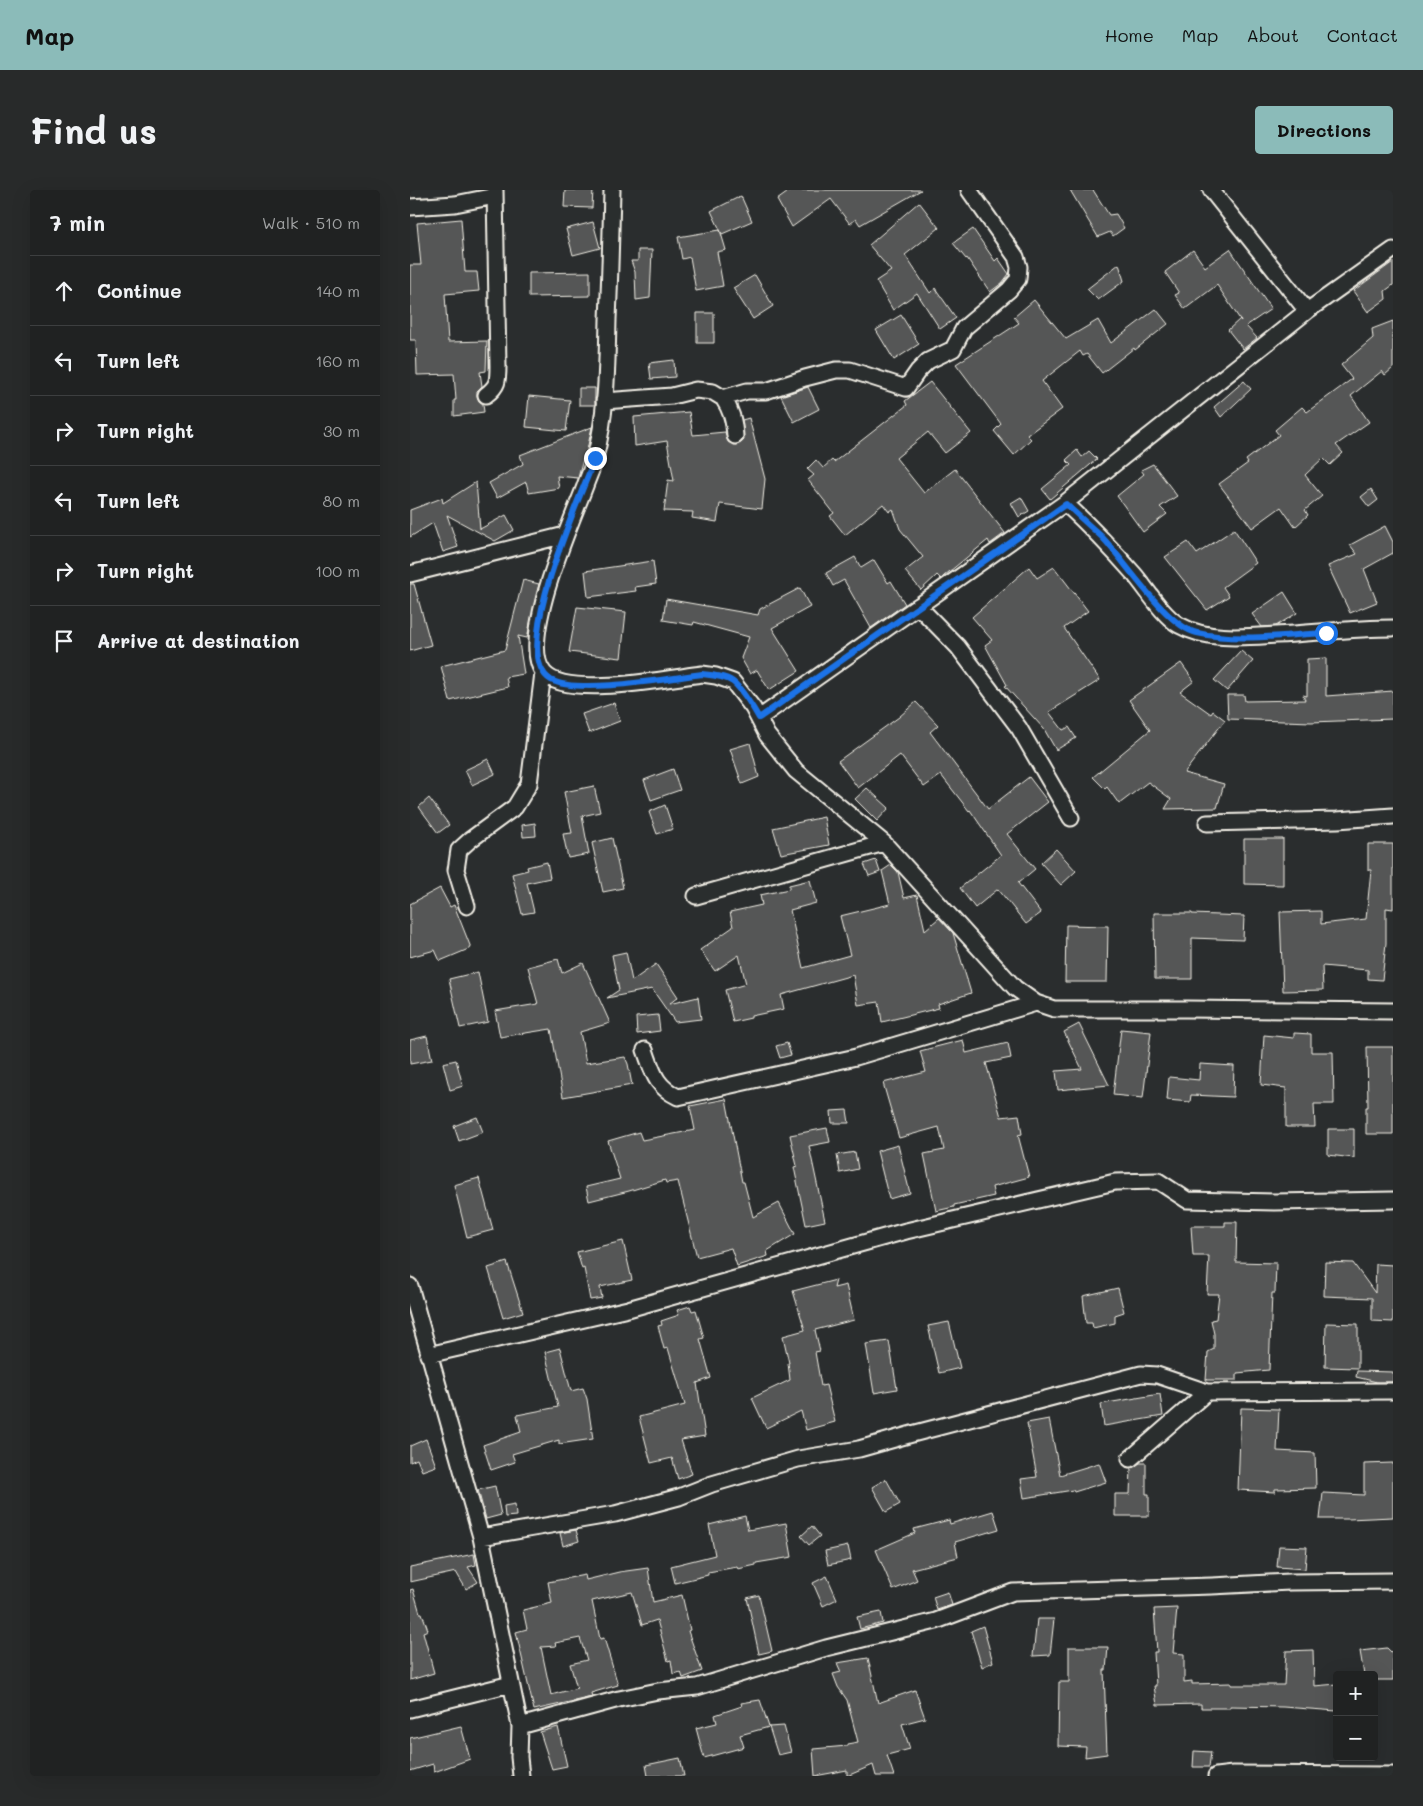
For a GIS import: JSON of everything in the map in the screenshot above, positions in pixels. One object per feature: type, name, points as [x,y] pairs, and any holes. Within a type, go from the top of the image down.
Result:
[{"type":"street","points":[[612,190],[603,418],[595,458],[557,555],[541,610],[537,643],[539,664],[543,673],[552,680],[568,685],[595,687],[702,674],[716,676],[733,682],[754,708],[768,735],[796,771],[884,842],[1015,988],[1036,1003],[1054,1009],[1393,1011]]},
{"type":"street","points":[[723,398],[747,391],[766,390],[836,370],[850,370],[906,388],[928,361],[953,349],[964,328],[1009,290],[1018,279],[1019,267],[1016,257],[969,190]]},
{"type":"street","points":[[1211,190],[1307,311]]},
{"type":"street","points":[[410,207],[455,204],[495,193],[498,373],[495,388],[486,395]]},
{"type":"street","points":[[759,718],[1066,504],[1307,311],[1393,250]]},
{"type":"street","points":[[604,402],[672,396],[696,390],[707,391],[723,398],[730,409],[734,420],[735,436]]},
{"type":"street","points":[[1066,504],[1102,538],[1164,611],[1178,624],[1196,633],[1225,637],[1393,628]]},
{"type":"street","points":[[410,574],[565,535]]},
{"type":"street","points":[[918,606],[958,647],[1019,728],[1071,818]]},
{"type":"street","points":[[467,906],[456,870],[459,850],[515,807],[529,784],[543,673]]},
{"type":"street","points":[[1207,823],[1337,820],[1393,816]]},
{"type":"street","points":[[696,896],[884,842]]},
{"type":"street","points":[[645,1050],[659,1082],[665,1090],[678,1096],[856,1057],[1036,1003]]},
{"type":"street","points":[[428,1355],[628,1309],[897,1234],[1114,1182],[1158,1181],[1187,1200],[1274,1202],[1393,1200]]},
{"type":"street","points":[[410,1286],[481,1537],[520,1726],[519,1757],[521,1776]]},
{"type":"street","points":[[481,1537],[615,1514],[679,1497],[712,1484],[790,1462],[858,1449],[1141,1374],[1157,1375],[1206,1392],[1393,1391]]},
{"type":"street","points":[[1130,1460],[1206,1392]]},
{"type":"street","points":[[520,1726],[619,1699],[658,1691],[697,1687],[826,1648],[936,1621],[1013,1592],[1290,1582],[1393,1581]]},
{"type":"street","points":[[410,1709],[511,1684]]},
{"type":"street","points":[[1216,1776],[1233,1774],[1393,1775]]},
{"type":"building","points":[[565,190],[593,190],[592,208],[564,207]]},
{"type":"building","points":[[791,190],[921,190],[860,225],[856,219],[850,224],[831,199],[792,227],[777,200]]},
{"type":"building","points":[[1070,190],[1093,190],[1109,215],[1116,214],[1124,228],[1113,236],[1110,232],[1098,237]]},
{"type":"building","points":[[741,196],[752,221],[722,234],[711,211]]},
{"type":"building","points":[[919,202],[939,228],[905,255],[930,293],[935,288],[956,318],[940,329],[917,293],[893,310],[876,281],[891,271],[869,245]]},
{"type":"building","points":[[461,219],[465,272],[477,272],[479,291],[445,294],[448,342],[487,341],[486,371],[480,372],[482,386],[477,391],[479,401],[483,404],[484,412],[454,416],[454,400],[456,400],[454,374],[417,375],[416,340],[410,340],[410,265],[421,265],[417,223]]},
{"type":"building","points":[[593,222],[600,248],[573,255],[566,229]]},
{"type":"building","points":[[973,229],[995,261],[998,258],[1009,274],[1002,283],[990,292],[967,258],[953,243]]},
{"type":"building","points":[[720,230],[726,250],[717,252],[723,286],[696,291],[690,257],[682,259],[678,237]]},
{"type":"building","points":[[1230,249],[1271,309],[1246,326],[1257,338],[1243,349],[1228,330],[1240,319],[1217,285],[1185,309],[1175,295],[1179,293],[1165,272],[1193,250],[1205,267]]},
{"type":"building","points":[[638,250],[652,250],[650,298],[636,300],[635,272],[631,261],[638,261]]},
{"type":"building","points":[[1393,262],[1393,285],[1385,291],[1386,299],[1368,312],[1353,291]]},
{"type":"building","points":[[1119,264],[1124,281],[1098,300],[1087,289]]},
{"type":"building","points":[[590,272],[590,296],[529,297],[529,273]]},
{"type":"building","points":[[755,275],[773,306],[753,319],[733,288]]},
{"type":"building","points":[[1034,300],[1066,339],[1098,320],[1111,343],[1156,309],[1168,324],[1102,373],[1087,354],[1083,356],[1080,351],[1042,381],[1062,409],[1027,435],[1031,439],[1014,455],[994,431],[1001,424],[956,364],[1019,323],[1014,317]]},
{"type":"building","points":[[697,313],[714,313],[714,343],[697,343]]},
{"type":"building","points":[[901,315],[919,344],[894,360],[876,330]]},
{"type":"building","points":[[1393,321],[1393,368],[1385,375],[1382,371],[1351,396],[1369,422],[1336,445],[1343,453],[1330,465],[1323,458],[1305,475],[1322,496],[1305,510],[1308,515],[1295,527],[1281,507],[1252,528],[1219,484],[1248,463],[1246,460],[1279,435],[1275,430],[1302,407],[1307,412],[1352,379],[1341,365],[1373,338],[1372,329]]},
{"type":"building","points":[[674,360],[675,377],[651,379],[649,363]]},
{"type":"building","points":[[1244,381],[1251,389],[1221,417],[1214,407]]},
{"type":"building","points":[[930,382],[971,433],[945,453],[928,432],[896,458],[924,493],[955,469],[1005,533],[990,544],[988,540],[941,579],[937,575],[921,590],[905,571],[923,557],[900,529],[893,509],[889,512],[883,504],[845,535],[830,516],[834,513],[808,480],[814,475],[807,469],[816,460],[823,468],[832,460],[834,462],[907,405],[905,401]]},
{"type":"building","points":[[808,387],[819,409],[794,422],[781,396]]},
{"type":"building","points":[[579,388],[595,388],[595,405],[579,405]]},
{"type":"building","points":[[529,396],[570,400],[566,431],[526,427]]},
{"type":"building","points":[[689,412],[693,435],[725,432],[728,442],[735,445],[744,440],[742,420],[749,418],[765,479],[762,509],[720,504],[717,522],[692,518],[693,512],[664,511],[668,480],[674,481],[667,441],[635,446],[634,417]]},
{"type":"building","points":[[592,427],[585,459],[583,459],[578,478],[557,476],[559,488],[529,493],[526,482],[497,498],[489,483],[523,464],[520,455]]},
{"type":"building","points":[[1077,450],[1082,457],[1089,451],[1097,459],[1050,499],[1042,489],[1071,465],[1066,460]]},
{"type":"building","points":[[1153,464],[1177,496],[1160,507],[1167,514],[1143,532],[1117,496],[1144,474],[1141,470]]},
{"type":"building","points":[[476,482],[480,529],[506,515],[514,530],[495,541],[447,515],[458,547],[443,552],[433,523],[410,537],[410,510],[442,498],[443,503]]},
{"type":"building","points":[[1371,489],[1378,500],[1369,507],[1361,497]]},
{"type":"building","points":[[1021,497],[1029,511],[1019,517],[1011,503]]},
{"type":"building","points":[[1385,526],[1393,542],[1393,553],[1364,569],[1377,602],[1350,613],[1328,566],[1357,554],[1350,545]]},
{"type":"building","points":[[1234,529],[1256,563],[1223,587],[1229,596],[1207,610],[1165,557],[1188,542],[1197,554]]},
{"type":"building","points":[[855,557],[861,568],[874,560],[888,583],[891,581],[905,604],[871,628],[844,580],[833,586],[826,573]]},
{"type":"building","points":[[653,561],[656,584],[635,587],[636,591],[588,597],[585,571]]},
{"type":"building","points":[[1029,567],[1037,578],[1054,567],[1088,611],[1064,628],[1100,680],[1049,712],[1063,730],[1069,727],[1076,738],[1056,750],[1044,729],[1005,686],[1007,685],[985,645],[992,640],[972,617]]},
{"type":"building","points":[[523,580],[539,584],[527,638],[518,636],[524,674],[506,677],[508,687],[450,701],[441,666],[505,650]]},
{"type":"building","points":[[410,584],[414,584],[431,645],[410,651]]},
{"type":"building","points":[[800,588],[810,607],[772,628],[799,671],[769,690],[757,670],[750,674],[741,658],[749,637],[694,622],[693,625],[663,620],[666,599],[758,615],[760,609]]},
{"type":"building","points":[[1284,592],[1297,613],[1276,626],[1262,627],[1252,614]]},
{"type":"building","points":[[577,607],[626,612],[621,658],[569,652]]},
{"type":"building","points":[[1241,651],[1253,661],[1227,691],[1214,680]]},
{"type":"building","points":[[1326,658],[1326,696],[1393,691],[1393,719],[1311,722],[1228,719],[1227,695],[1244,695],[1245,701],[1305,700],[1303,695],[1307,696],[1307,659]]},
{"type":"building","points":[[1181,663],[1194,681],[1180,692],[1211,714],[1213,711],[1225,720],[1184,773],[1224,784],[1217,808],[1165,809],[1171,799],[1148,782],[1119,804],[1107,787],[1105,789],[1093,777],[1150,730],[1129,700]]},
{"type":"building","points":[[916,702],[938,725],[930,732],[988,809],[1029,777],[1048,802],[1007,834],[1035,869],[1018,883],[1041,913],[1026,924],[998,889],[975,908],[960,888],[1001,855],[970,810],[941,775],[924,787],[900,755],[858,788],[838,761],[899,717]]},
{"type":"building","points":[[614,703],[620,721],[589,733],[582,714]]},
{"type":"building","points":[[750,743],[759,777],[742,784],[730,749]]},
{"type":"building","points":[[488,759],[495,774],[472,785],[465,770]]},
{"type":"building","points":[[673,769],[680,790],[651,800],[644,780]]},
{"type":"building","points":[[594,786],[600,812],[582,816],[589,854],[568,858],[563,834],[572,833],[564,792]]},
{"type":"building","points":[[867,788],[889,808],[877,821],[855,799]]},
{"type":"building","points":[[429,798],[449,825],[438,833],[419,807]]},
{"type":"building","points":[[665,805],[673,829],[657,834],[649,812]]},
{"type":"building","points":[[824,817],[829,845],[781,854],[773,828]]},
{"type":"building","points":[[535,823],[536,836],[523,837],[522,825]]},
{"type":"building","points":[[612,838],[623,888],[603,892],[592,843]]},
{"type":"building","points":[[1244,839],[1283,839],[1283,885],[1244,884]]},
{"type":"building","points":[[1368,844],[1393,844],[1393,909],[1386,908],[1386,943],[1382,980],[1368,979],[1368,970],[1322,966],[1323,990],[1283,991],[1280,912],[1321,911],[1321,924],[1366,919],[1371,870],[1368,870]]},
{"type":"building","points":[[1056,849],[1076,871],[1061,885],[1041,863]]},
{"type":"building","points":[[876,860],[880,872],[869,876],[864,864]]},
{"type":"building","points":[[547,862],[550,878],[527,883],[534,912],[522,914],[512,874],[528,870],[527,867]]},
{"type":"building","points":[[891,865],[898,872],[904,898],[917,895],[925,930],[939,918],[953,933],[971,993],[938,1004],[939,1008],[882,1022],[879,1002],[858,1005],[853,975],[781,995],[784,1009],[733,1022],[725,990],[746,984],[739,955],[715,971],[700,950],[733,927],[730,912],[762,905],[760,895],[789,889],[789,885],[810,880],[816,903],[790,910],[803,968],[850,955],[840,916],[890,904],[882,871]]},
{"type":"building","points":[[440,888],[450,907],[454,905],[471,948],[440,961],[435,950],[410,957],[410,904]]},
{"type":"building","points":[[1154,913],[1244,916],[1243,940],[1192,938],[1192,979],[1155,979]]},
{"type":"building","points":[[1066,925],[1108,926],[1107,982],[1065,982]]},
{"type":"building","points":[[626,952],[632,981],[656,964],[678,997],[669,1004],[698,997],[701,1019],[675,1022],[652,989],[607,998],[619,990],[612,955]]},
{"type":"building","points":[[558,959],[562,973],[583,963],[610,1023],[580,1032],[586,1063],[625,1057],[632,1085],[563,1097],[551,1029],[500,1037],[495,1011],[538,1004],[528,967]]},
{"type":"building","points":[[478,972],[488,1022],[460,1028],[449,979]]},
{"type":"building","points":[[658,1015],[660,1031],[637,1034],[636,1017]]},
{"type":"building","points":[[1079,1024],[1109,1085],[1058,1090],[1056,1071],[1082,1069],[1064,1032]]},
{"type":"building","points":[[1121,1029],[1151,1032],[1143,1098],[1113,1095]]},
{"type":"building","points":[[1294,1033],[1311,1034],[1311,1052],[1333,1052],[1334,1104],[1314,1104],[1315,1127],[1286,1127],[1286,1088],[1261,1085],[1264,1035],[1294,1038]]},
{"type":"building","points":[[427,1036],[432,1060],[410,1064],[410,1040]]},
{"type":"building","points":[[963,1040],[966,1053],[1008,1043],[1011,1058],[986,1063],[1001,1117],[1019,1115],[1022,1134],[1018,1135],[1029,1177],[992,1187],[994,1196],[936,1211],[924,1154],[944,1150],[939,1127],[899,1138],[883,1083],[926,1072],[920,1051]]},
{"type":"building","points":[[787,1043],[791,1055],[780,1058],[776,1046]]},
{"type":"building","points":[[1367,1047],[1393,1047],[1393,1134],[1366,1134],[1366,1107],[1368,1107]]},
{"type":"building","points":[[456,1060],[463,1086],[450,1090],[443,1063]]},
{"type":"building","points":[[1200,1064],[1234,1066],[1233,1097],[1191,1095],[1190,1102],[1167,1100],[1169,1077],[1199,1080]]},
{"type":"building","points":[[726,1099],[742,1182],[744,1182],[753,1217],[779,1203],[795,1234],[767,1251],[768,1256],[737,1266],[731,1248],[697,1257],[678,1181],[666,1183],[665,1180],[589,1201],[586,1187],[620,1179],[608,1141],[639,1132],[642,1140],[695,1130],[690,1106]]},
{"type":"building","points":[[847,1110],[849,1123],[832,1123],[831,1111]]},
{"type":"building","points":[[477,1117],[483,1132],[459,1141],[454,1126]]},
{"type":"building","points":[[827,1128],[830,1142],[809,1146],[825,1221],[806,1225],[794,1167],[797,1166],[790,1135]]},
{"type":"building","points":[[1328,1129],[1354,1129],[1354,1158],[1328,1155]]},
{"type":"building","points":[[898,1145],[910,1193],[889,1199],[877,1151]]},
{"type":"building","points":[[855,1152],[858,1169],[840,1173],[837,1155]]},
{"type":"building","points":[[479,1178],[493,1230],[467,1237],[454,1185]]},
{"type":"building","points":[[1225,1222],[1237,1222],[1236,1262],[1276,1263],[1275,1293],[1272,1293],[1269,1370],[1237,1373],[1237,1380],[1206,1380],[1208,1352],[1214,1349],[1214,1334],[1211,1320],[1216,1319],[1219,1294],[1207,1294],[1209,1256],[1193,1256],[1191,1226],[1225,1226]]},
{"type":"building","points":[[623,1241],[632,1280],[600,1287],[602,1298],[590,1300],[584,1268],[582,1269],[577,1252]]},
{"type":"building","points":[[507,1262],[523,1312],[503,1318],[488,1268]]},
{"type":"building","points":[[1325,1262],[1353,1263],[1375,1293],[1376,1264],[1393,1265],[1393,1322],[1372,1321],[1372,1298],[1324,1296]]},
{"type":"building","points":[[836,1280],[834,1288],[846,1285],[854,1320],[815,1330],[820,1351],[815,1352],[821,1386],[826,1385],[835,1422],[806,1430],[801,1411],[766,1428],[752,1398],[790,1380],[789,1363],[783,1336],[805,1330],[793,1291]]},
{"type":"building","points":[[1118,1288],[1124,1312],[1115,1315],[1115,1323],[1093,1328],[1092,1323],[1086,1323],[1083,1296]]},
{"type":"building","points":[[690,1306],[692,1311],[696,1310],[704,1338],[700,1339],[711,1378],[697,1383],[705,1436],[681,1440],[692,1474],[678,1479],[672,1458],[651,1463],[639,1417],[685,1405],[668,1348],[664,1349],[658,1326],[662,1325],[661,1321],[679,1315],[677,1310]]},
{"type":"building","points":[[949,1322],[960,1368],[939,1373],[928,1326]]},
{"type":"building","points":[[1326,1323],[1358,1324],[1358,1368],[1325,1367]]},
{"type":"building","points":[[889,1341],[897,1389],[874,1393],[866,1344]]},
{"type":"building","points":[[560,1348],[571,1391],[583,1388],[587,1399],[593,1439],[559,1444],[559,1440],[512,1454],[515,1462],[491,1470],[483,1445],[521,1432],[517,1415],[558,1407],[545,1352]]},
{"type":"building","points":[[1357,1371],[1393,1372],[1393,1382],[1377,1382],[1356,1377]]},
{"type":"building","points":[[1160,1394],[1163,1416],[1104,1426],[1101,1404]]},
{"type":"building","points":[[1241,1408],[1279,1409],[1277,1451],[1315,1453],[1316,1488],[1275,1489],[1275,1492],[1238,1490]]},
{"type":"building","points":[[1049,1419],[1060,1475],[1099,1463],[1106,1482],[1074,1492],[1073,1490],[1024,1498],[1021,1479],[1037,1477],[1027,1423]]},
{"type":"building","points":[[426,1439],[436,1466],[422,1471],[417,1459],[410,1462],[410,1446]]},
{"type":"building","points":[[1140,1463],[1146,1463],[1146,1494],[1149,1494],[1149,1516],[1115,1516],[1115,1494],[1130,1494],[1131,1468]]},
{"type":"building","points":[[1393,1463],[1393,1517],[1320,1519],[1323,1493],[1364,1495],[1364,1464]]},
{"type":"building","points":[[886,1479],[900,1504],[886,1512],[872,1487]]},
{"type":"building","points":[[495,1486],[501,1515],[486,1519],[478,1490]]},
{"type":"building","points":[[515,1504],[516,1516],[505,1517],[504,1506]]},
{"type":"building","points":[[993,1511],[999,1529],[955,1542],[958,1557],[912,1569],[917,1580],[893,1590],[876,1550],[915,1533],[914,1529],[949,1520],[950,1524]]},
{"type":"building","points":[[745,1516],[748,1530],[786,1523],[792,1557],[756,1563],[756,1565],[738,1569],[737,1567],[708,1572],[708,1575],[675,1583],[671,1566],[715,1555],[709,1525]]},
{"type":"building","points":[[812,1526],[820,1536],[809,1545],[801,1536]]},
{"type":"building","points":[[576,1530],[579,1541],[563,1546],[560,1533]]},
{"type":"building","points":[[848,1546],[851,1560],[828,1565],[825,1551]]},
{"type":"building","points":[[1279,1546],[1307,1547],[1305,1569],[1277,1567]]},
{"type":"building","points":[[474,1554],[476,1565],[468,1567],[478,1582],[466,1589],[456,1572],[410,1582],[410,1567]]},
{"type":"building","points":[[648,1568],[653,1602],[682,1595],[690,1630],[688,1631],[702,1671],[683,1678],[681,1672],[673,1674],[671,1660],[668,1661],[657,1620],[642,1625],[632,1592],[592,1601],[600,1639],[604,1638],[618,1685],[591,1693],[592,1697],[534,1710],[516,1632],[527,1629],[523,1610],[552,1603],[548,1582],[585,1575],[586,1580],[619,1572]],"holes":[[[580,1638],[587,1660],[570,1664],[577,1688],[551,1695],[541,1647],[556,1646],[555,1643]]]},
{"type":"building","points":[[827,1576],[837,1599],[823,1606],[813,1583]]},
{"type":"building","points":[[413,1589],[420,1613],[422,1613],[428,1630],[423,1632],[434,1673],[410,1680],[410,1590]]},
{"type":"building","points":[[948,1592],[952,1605],[937,1610],[933,1597]]},
{"type":"building","points":[[759,1595],[772,1651],[759,1654],[747,1598]]},
{"type":"building","points":[[1177,1608],[1173,1653],[1184,1654],[1184,1682],[1192,1681],[1192,1684],[1284,1685],[1286,1651],[1313,1650],[1314,1686],[1333,1684],[1333,1711],[1283,1707],[1230,1706],[1230,1708],[1201,1708],[1201,1704],[1157,1705],[1154,1686],[1156,1686],[1154,1652],[1157,1652],[1154,1609]]},
{"type":"building","points":[[881,1612],[883,1623],[860,1629],[857,1617]]},
{"type":"building","points":[[1037,1619],[1054,1619],[1050,1655],[1033,1656]]},
{"type":"building","points":[[983,1626],[993,1662],[982,1667],[971,1631]]},
{"type":"building","points":[[1069,1647],[1108,1647],[1106,1670],[1104,1670],[1107,1754],[1085,1757],[1086,1747],[1058,1746],[1059,1682],[1069,1682]]},
{"type":"building","points":[[1387,1648],[1393,1654],[1393,1680],[1378,1680],[1378,1671],[1363,1671],[1360,1651]]},
{"type":"building","points":[[868,1658],[878,1703],[915,1690],[925,1718],[902,1724],[910,1749],[887,1755],[894,1776],[876,1776],[873,1765],[847,1776],[847,1770],[815,1776],[813,1749],[847,1746],[847,1744],[858,1742],[847,1700],[838,1687],[833,1674],[841,1672],[837,1663]]},
{"type":"building","points":[[760,1700],[769,1727],[740,1735],[744,1747],[704,1758],[696,1728],[717,1723],[715,1715],[742,1706],[741,1703]]},
{"type":"building","points":[[461,1726],[470,1759],[434,1772],[433,1764],[410,1771],[410,1738]]},
{"type":"building","points":[[784,1726],[791,1752],[778,1755],[769,1727]]},
{"type":"building","points":[[558,1727],[567,1766],[552,1769],[540,1732]]},
{"type":"building","points":[[1194,1751],[1211,1752],[1209,1767],[1193,1767]]},
{"type":"building","points":[[680,1758],[684,1776],[648,1776],[646,1765]]},
{"type":"route","points":[[595,458],[557,555],[541,610],[537,643],[539,664],[543,673],[552,680],[568,685],[595,687],[702,674],[716,676],[733,682],[754,708],[759,718],[1066,504],[1102,538],[1164,611],[1178,624],[1196,633],[1225,637],[1326,633]]}]
